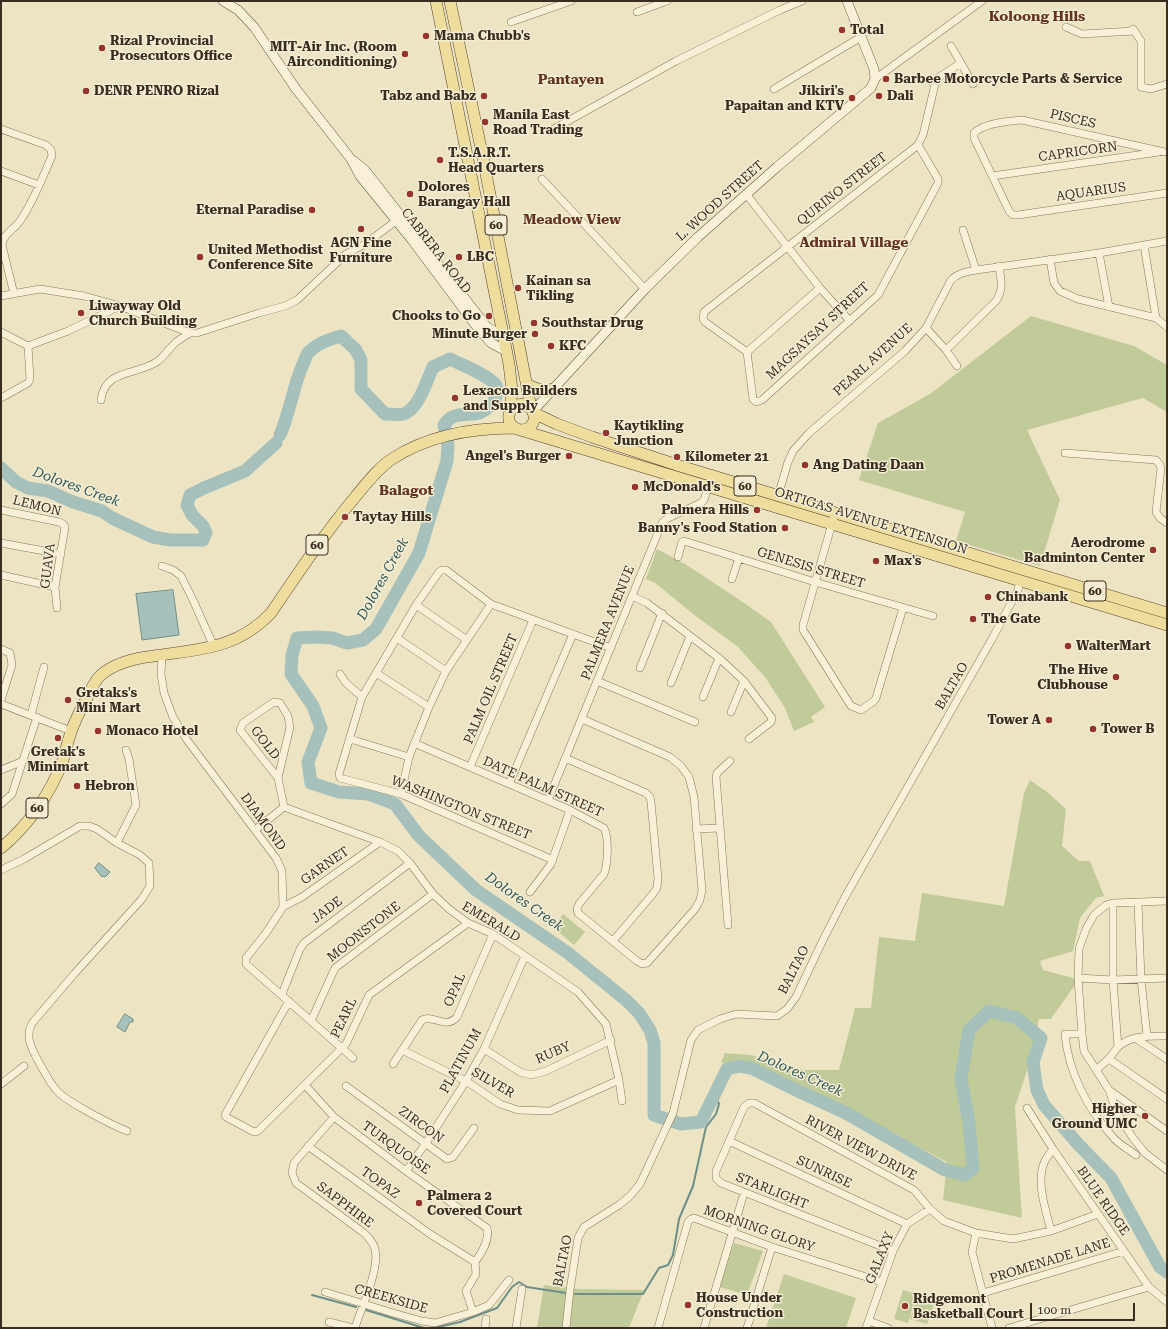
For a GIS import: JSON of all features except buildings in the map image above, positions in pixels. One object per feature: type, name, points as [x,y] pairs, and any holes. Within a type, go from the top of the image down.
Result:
[{"type":"main road","name":"CABRERA ROAD","points":[[223,1],[238,10],[254,27],[305,101],[351,159],[360,176],[400,219],[487,327],[494,331],[502,332]]},
{"type":"main road","name":"60","points":[[436,1],[506,351],[512,390],[509,422],[517,429]]},
{"type":"main road","name":"60","points":[[450,1],[482,153],[533,411]]},
{"type":"main road","points":[[846,1],[872,65],[875,79]]},
{"type":"main road","points":[[448,63],[462,60]]},
{"type":"main road","name":"L. WOOD STREET","points":[[533,411],[645,289],[698,237],[746,194],[867,92],[871,88],[875,79]]},
{"type":"main road","name":"CABRERA ROAD","points":[[400,219],[482,332],[491,342],[506,351]]},
{"type":"main road","points":[[512,390],[519,395],[522,395],[527,386],[546,392],[552,390]]},
{"type":"main road","name":"60","points":[[488,429],[518,404],[527,405],[533,411]]},
{"type":"main road","points":[[517,429],[528,428],[532,425],[535,417],[533,411]]},
{"type":"main road","name":"ORTIGAS AVENUE EXTENSION","points":[[533,411],[557,424],[592,437],[712,476],[1167,613]]},
{"type":"main road","name":"60","points":[[1,848],[12,839],[44,798],[62,761],[71,731],[88,696],[100,676],[108,670],[131,659],[214,647],[230,642],[260,625],[271,613],[330,528],[376,473],[390,460],[403,452],[420,444],[453,435],[488,429],[517,429]]},
{"type":"main road","name":"ORTIGAS AVENUE EXTENSION","points":[[517,429],[1167,626]]},
{"type":"main road","points":[[1020,581],[1023,570]]},
{"type":"street","points":[[511,22],[571,1]]},
{"type":"street","points":[[637,12],[667,1]]},
{"type":"street","points":[[550,131],[676,60],[802,1]]},
{"type":"street","points":[[875,79],[982,1]]},
{"type":"street","points":[[1066,27],[1082,34],[1134,30],[1141,41],[1142,87],[1151,89],[1167,84]]},
{"type":"street","points":[[774,89],[861,38]]},
{"type":"street","points":[[951,46],[974,84]]},
{"type":"street","points":[[918,145],[923,135],[936,80],[961,63]]},
{"type":"street","name":"PISCES","points":[[992,176],[974,138],[974,133],[977,130],[1001,122],[1022,120],[1165,151]]},
{"type":"street","points":[[2,129],[46,145],[51,150],[52,156],[28,209],[18,224],[6,234],[3,239],[3,250],[14,294]]},
{"type":"street","name":"QURINO STREET","points":[[746,352],[704,322],[704,312],[918,145]]},
{"type":"street","name":"MAGSAYSAY STREET","points":[[746,352],[753,399],[756,402],[762,400],[878,295],[938,183],[938,179],[918,145]]},
{"type":"street","name":"CAPRICORN","points":[[992,176],[1165,151]]},
{"type":"street","points":[[1,171],[39,185]]},
{"type":"street","name":"AQUARIUS","points":[[992,176],[1009,211],[1013,215],[1167,193]]},
{"type":"street","points":[[542,179],[645,289]]},
{"type":"street","points":[[746,194],[820,288],[850,320]]},
{"type":"street","points":[[1,296],[40,289],[84,296],[120,306],[190,333],[203,332],[285,306],[297,300],[346,254],[365,244],[400,219]]},
{"type":"street","points":[[963,230],[976,270]]},
{"type":"street","name":"PEARL AVENUE","points":[[778,496],[788,462],[793,451],[809,433],[905,351],[926,328],[951,280],[955,276],[960,273],[999,266],[1099,253],[1167,241]]},
{"type":"street","points":[[1144,245],[1156,318]]},
{"type":"street","points":[[1099,253],[1109,307]]},
{"type":"street","points":[[1050,259],[1054,283],[1060,291],[1078,299],[1156,318],[1167,326]]},
{"type":"street","points":[[946,350],[996,301],[1002,286],[999,266]]},
{"type":"street","points":[[746,352],[820,288]]},
{"type":"street","points":[[1,332],[28,346],[68,331],[120,306]]},
{"type":"street","points":[[926,328],[946,350],[957,366]]},
{"type":"street","points":[[101,400],[103,390],[115,376],[144,368],[158,360],[176,343],[190,333]]},
{"type":"street","points":[[1,398],[28,383],[30,379],[28,346]]},
{"type":"street","points":[[1065,453],[1156,460],[1162,468],[1156,512],[1160,518],[1167,523]]},
{"type":"street","name":"PALMERA AVENUE","points":[[548,800],[662,523],[668,518],[701,504],[704,500],[712,476]]},
{"type":"street","name":"LEMON","points":[[1,510],[59,522],[65,527]]},
{"type":"street","points":[[836,513],[815,582],[803,625],[803,630],[851,706],[859,710],[874,701],[876,698],[903,608]]},
{"type":"street","name":"GUAVA","points":[[57,608],[55,587],[65,527]]},
{"type":"street","name":"GENESIS STREET","points":[[678,557],[682,542],[684,541],[815,582],[933,616]]},
{"type":"street","points":[[1,543],[61,554]]},
{"type":"street","points":[[732,579],[739,558]]},
{"type":"street","points":[[162,566],[173,570],[182,576],[214,647]]},
{"type":"street","points":[[409,757],[350,739],[362,697],[416,605],[439,572],[442,570],[446,570],[491,604],[611,648]]},
{"type":"street","points":[[1,575],[55,587]]},
{"type":"street","name":"BALTAO","points":[[566,1328],[578,1238],[584,1227],[619,1205],[630,1196],[640,1184],[669,1125],[691,1040],[698,1030],[720,1019],[736,1014],[778,1016],[787,1009],[796,997],[845,897],[992,639],[1018,590],[1020,581]]},
{"type":"street","points":[[632,596],[647,603],[662,613],[719,658],[744,681],[772,718],[771,722],[749,739]]},
{"type":"street","points":[[401,794],[409,757],[414,743],[446,671],[491,604]]},
{"type":"street","points":[[416,605],[467,640]]},
{"type":"street","points":[[640,668],[662,613]]},
{"type":"street","name":"PALM OIL STREET","points":[[470,767],[533,620]]},
{"type":"street","points":[[509,784],[573,634]]},
{"type":"street","points":[[671,683],[690,636]]},
{"type":"street","points":[[397,638],[446,671]]},
{"type":"street","points":[[1,649],[10,653],[12,659],[12,665],[3,688],[1,700]]},
{"type":"street","name":"DIAMOND","points":[[162,654],[161,674],[164,694],[173,718],[187,740],[276,858],[282,871],[283,906]]},
{"type":"street","points":[[703,697],[719,658]]},
{"type":"street","points":[[1,804],[12,794],[23,761],[44,667]]},
{"type":"street","points":[[376,673],[429,707]]},
{"type":"street","points":[[340,674],[346,683],[362,697]]},
{"type":"street","points":[[597,681],[695,722]]},
{"type":"street","points":[[731,712],[744,681]]},
{"type":"street","name":"GOLD","points":[[278,778],[240,730],[243,723],[274,702],[280,703],[288,716],[290,727],[278,778],[284,807]]},
{"type":"street","points":[[1,704],[71,731]]},
{"type":"street","points":[[582,719],[670,757],[681,766],[689,778],[694,797],[696,829],[720,828]]},
{"type":"street","name":"WASHINGTON STREET","points":[[350,739],[339,774],[340,778],[401,794],[553,860]]},
{"type":"street","name":"DATE PALM STREET","points":[[414,743],[548,800],[604,828],[607,832],[606,869],[604,874],[579,904],[577,909],[578,913],[642,964],[647,963],[695,909],[700,900],[702,890],[696,829]]},
{"type":"street","points":[[117,843],[136,805],[126,750]]},
{"type":"street","points":[[565,758],[646,793],[652,802],[658,878],[657,888],[613,941]]},
{"type":"street","points":[[1,770],[23,761]]},
{"type":"street","points":[[728,925],[716,775],[730,761]]},
{"type":"street","points":[[255,830],[284,807]]},
{"type":"street","name":"EMERALD","points":[[284,807],[380,842],[398,851],[433,894],[449,909],[468,923],[493,934],[578,992],[606,1024],[619,1080],[622,1101]]},
{"type":"street","points":[[530,892],[541,879],[553,860],[570,810]]},
{"type":"street","points":[[1,870],[80,826],[89,826],[97,829],[117,843],[140,855],[149,864],[150,886],[142,899],[74,973],[33,1022],[29,1035],[30,1044],[39,1062],[52,1085],[59,1093],[108,1124],[127,1131]]},
{"type":"street","name":"GARNET","points":[[283,906],[302,897],[380,842]]},
{"type":"street","name":"JADE","points":[[282,994],[304,943],[410,864]]},
{"type":"street","name":"MOONSTONE","points":[[311,1020],[335,968],[433,894]]},
{"type":"street","points":[[1167,907],[1167,901],[1113,903],[1106,905],[1094,915],[1086,929],[1079,949],[1078,978],[1084,1051],[1109,1090],[1117,1113],[1133,1138],[1145,1153],[1167,1170]]},
{"type":"street","points":[[1138,902],[1141,979],[1148,1036]]},
{"type":"street","points":[[1113,903],[1113,980],[1118,1047]]},
{"type":"street","points":[[283,906],[266,934],[246,958],[246,964],[282,994],[353,1058]]},
{"type":"street","name":"PEARL","points":[[289,1001],[225,1115],[226,1117],[254,1132],[258,1131],[342,1049],[350,1036],[369,995],[468,923]]},
{"type":"street","name":"OPAL","points":[[394,1064],[420,1022],[424,1019],[448,1023],[457,1017],[493,934]]},
{"type":"street","name":"PLATINUM","points":[[406,1171],[426,1144],[466,1081],[484,1049],[524,956]]},
{"type":"street","points":[[1078,978],[1113,980],[1167,978]]},
{"type":"street","points":[[1082,1034],[1065,1034],[1067,1051],[1074,1073],[1095,1114],[1112,1137],[1136,1155]]},
{"type":"street","points":[[1096,1070],[1109,1059],[1118,1047],[1135,1038],[1167,1036]]},
{"type":"street","points":[[1135,1038],[1167,1059]]},
{"type":"street","name":"RUBY","points":[[484,1049],[520,1072],[532,1075],[546,1071],[610,1040]]},
{"type":"street","name":"SILVER","points":[[402,1050],[466,1081],[500,1104],[518,1110],[534,1112],[550,1111],[619,1080]]},
{"type":"street","points":[[1109,1059],[1167,1099]]},
{"type":"street","points":[[1,1084],[24,1066]]},
{"type":"street","name":"TURQUOISE","points":[[305,1085],[334,1117],[406,1171],[487,1228],[488,1237],[479,1257],[475,1262]]},
{"type":"street","name":"ZIRCON","points":[[346,1086],[447,1159],[453,1156],[474,1128]]},
{"type":"street","points":[[1109,1090],[1167,1131]]},
{"type":"street","name":"RIVER VIEW DRIVE","points":[[744,1107],[749,1103],[754,1103],[914,1190],[930,1209],[944,1221],[976,1233],[1013,1239],[1051,1231],[1098,1214]]},
{"type":"street","name":"STARLIGHT","points":[[744,1107],[716,1171],[716,1178],[721,1183],[893,1251]]},
{"type":"street","name":"BLUE RIDGE","points":[[1027,1108],[1053,1149],[1149,1287],[1167,1302]]},
{"type":"street","name":"SAPPHIRE","points":[[334,1117],[294,1163],[292,1173],[296,1183],[364,1233],[372,1243],[375,1250],[374,1271],[354,1328]]},
{"type":"street","name":"SUNRISE","points":[[730,1141],[907,1224]]},
{"type":"street","name":"TOPAZ","points":[[308,1146],[430,1234],[475,1262]]},
{"type":"street","points":[[1051,1231],[1043,1200],[1041,1180],[1044,1163],[1053,1149]]},
{"type":"street","points":[[704,1328],[744,1193]]},
{"type":"street","name":"GALAXY","points":[[867,1325],[893,1251],[907,1224],[930,1209]]},
{"type":"street","name":"MORNING GLORY","points":[[658,1328],[688,1222],[694,1218],[772,1247],[882,1282]]},
{"type":"street","points":[[976,1233],[972,1252],[992,1328]]},
{"type":"street","points":[[747,1328],[772,1247]]},
{"type":"street","name":"PROMENADE LANE","points":[[983,1293],[1124,1251]]},
{"type":"street","points":[[473,1312],[466,1291],[476,1274],[475,1262]]},
{"type":"street","name":"CREEKSIDE","points":[[325,1292],[393,1313],[433,1323],[451,1320],[489,1305],[493,1302],[509,1280]]},
{"type":"street","points":[[1009,1328],[1149,1287]]},
{"type":"street","points":[[516,1328],[522,1289]]},
{"type":"street","points":[[485,1328],[486,1319]]},
{"type":"street","points":[[329,1322],[354,1328]]},
{"type":"street","points":[[867,1325],[888,1328]]},
{"type":"green space","points":[[1031,316],[1134,346],[1167,365],[1167,412],[1143,398],[1027,430],[1060,500],[1040,566],[956,541],[965,512],[859,480],[878,423],[930,394]]},
{"type":"green space","points":[[657,549],[685,564],[771,622],[825,707],[811,717],[814,722],[794,731],[785,708],[765,677],[737,646],[697,617],[655,583],[646,579]]},
{"type":"green space","points":[[1030,780],[1047,792],[1066,809],[1062,846],[1079,861],[1090,861],[1104,896],[1096,898],[1080,918],[1073,951],[1040,961],[1043,970],[1073,978],[1077,982],[1051,1019],[1039,1019],[1037,1040],[1015,1107],[1022,1218],[943,1200],[947,1162],[813,1092],[746,1064],[721,1063],[725,1053],[751,1055],[803,1070],[839,1070],[855,1008],[871,1008],[879,937],[915,941],[922,893],[1004,906],[1024,793]]},
{"type":"green space","points":[[563,914],[585,932],[574,945],[553,927]]},
{"type":"green space","points":[[734,1243],[763,1251],[747,1295],[719,1287]]},
{"type":"green space","points":[[784,1274],[856,1298],[846,1328],[766,1328]]},
{"type":"green space","points":[[544,1285],[580,1289],[644,1290],[629,1328],[537,1328]]},
{"type":"green space","name":"Ridgemont Basketball Court","points":[[903,1290],[917,1294],[908,1323],[894,1319]]},
{"type":"green space","points":[[918,1296],[935,1301],[927,1324],[910,1319]]},
{"type":"water","points":[[173,590],[179,635],[142,640],[136,594]]},
{"type":"water","points":[[99,863],[110,872],[105,877],[101,876],[95,868]]},
{"type":"water","points":[[125,1014],[133,1019],[133,1022],[130,1022],[125,1032],[117,1027]]},
{"type":"waterway","name":"Dolores Creek","points":[[280,435],[307,354],[319,344],[341,336],[356,350],[361,360],[361,389],[385,414],[404,414],[409,411],[422,393],[433,367],[450,359],[480,373],[495,384],[497,388],[495,399],[486,409],[479,413],[452,417],[444,425],[448,446],[447,461],[419,553],[376,629],[363,640],[347,643],[332,638],[297,638],[292,655],[291,674],[313,706],[321,728],[308,762],[311,783],[339,792],[368,794],[395,804],[419,836],[476,890],[568,953],[626,1000],[639,1013],[650,1030],[654,1043],[654,1115],[681,1124],[701,1122],[727,1069],[739,1066],[751,1068],[846,1113],[945,1170],[965,1175],[973,1168],[969,1123],[961,1079],[969,1030],[989,1011],[1017,1018],[1041,1038],[1033,1062],[1037,1090],[1044,1105],[1078,1144],[1111,1178],[1160,1267],[1167,1272]]},
{"type":"waterway","name":"Dolores Creek","points":[[1,468],[16,482],[28,488],[48,491],[73,502],[102,511],[112,518],[153,537],[170,540],[203,540],[206,533],[203,526],[192,515],[187,505],[190,495],[245,471],[276,443]]},
{"type":"waterway","points":[[575,1294],[643,1294],[659,1268],[668,1265],[673,1255],[679,1219],[693,1186],[706,1127],[716,1114],[719,1104],[715,1095]]},
{"type":"waterway","points":[[434,1328],[460,1322],[497,1308],[512,1287],[519,1282],[527,1287],[566,1293]]},
{"type":"waterway","points":[[312,1295],[356,1307]]},
{"type":"waterway","points":[[366,1310],[424,1328]]},
{"type":"place","name":"Total","points":[[842,30]]},
{"type":"place","name":"Mama Chubb's","points":[[426,36]]},
{"type":"place","name":"Rizal Provincial Prosecutors Office","points":[[102,48]]},
{"type":"place","name":"MIT-Air Inc. (Room Airconditioning)","points":[[405,54]]},
{"type":"place","name":"Barbee Motorcycle Parts & Service","points":[[886,79]]},
{"type":"place","name":"DENR PENRO Rizal","points":[[86,91]]},
{"type":"place","name":"Tabz and Babz","points":[[484,96]]},
{"type":"place","name":"Dali","points":[[879,96]]},
{"type":"place","name":"Jikiri's Papaitan and KTV","points":[[852,98]]},
{"type":"place","name":"Manila East Road Trading","points":[[485,122]]},
{"type":"place","name":"T.S.A.R.T. Head Quarters","points":[[440,160]]},
{"type":"place","name":"Dolores Barangay Hall","points":[[410,194]]},
{"type":"place","name":"Eternal Paradise","points":[[312,210]]},
{"type":"place","name":"AGN Fine Furniture","points":[[361,229]]},
{"type":"place","name":"United Methodist Conference Site","points":[[200,257]]},
{"type":"place","name":"LBC","points":[[459,257]]},
{"type":"place","name":"Kainan sa Tikling","points":[[518,288]]},
{"type":"place","name":"Liwayway Old Church Building","points":[[81,313]]},
{"type":"place","name":"Chooks to Go","points":[[489,316]]},
{"type":"place","name":"Southstar Drug","points":[[534,323]]},
{"type":"place","name":"Minute Burger","points":[[535,334]]},
{"type":"place","name":"KFC","points":[[551,346]]},
{"type":"place","name":"Lexacon Builders and Supply","points":[[455,398]]},
{"type":"place","name":"Kaytikling Junction","points":[[606,433]]},
{"type":"place","name":"Angel's Burger","points":[[569,456]]},
{"type":"place","name":"Kilometer 21","points":[[677,457]]},
{"type":"place","name":"Ang Dating Daan","points":[[805,465]]},
{"type":"place","name":"McDonald's","points":[[635,487]]},
{"type":"place","name":"Palmera Hills","points":[[757,510]]},
{"type":"place","name":"Taytay Hills","points":[[345,517]]},
{"type":"place","name":"Banny's Food Station","points":[[785,528]]},
{"type":"place","name":"Aerodrome Badminton Center","points":[[1153,550]]},
{"type":"place","name":"Max's","points":[[876,561]]},
{"type":"place","name":"Chinabank","points":[[988,597]]},
{"type":"place","name":"The Gate","points":[[973,619]]},
{"type":"place","name":"WalterMart","points":[[1068,646]]},
{"type":"place","name":"The Hive Clubhouse","points":[[1116,677]]},
{"type":"place","name":"Gretaks's Mini Mart","points":[[68,700]]},
{"type":"place","name":"Tower A","points":[[1049,720]]},
{"type":"place","name":"Tower B","points":[[1093,729]]},
{"type":"place","name":"Monaco Hotel","points":[[98,731]]},
{"type":"place","name":"Gretak's Minimart","points":[[58,738]]},
{"type":"place","name":"Hebron","points":[[77,786]]},
{"type":"place","name":"Higher Ground UMC","points":[[1145,1116]]},
{"type":"place","name":"Palmera 2 Covered Court","points":[[419,1203]]},
{"type":"place","name":"House Under Construction","points":[[688,1305]]},
{"type":"place","name":"Ridgemont Basketball Court","points":[[905,1306]]},
{"type":"district","name":"Koloong Hills","points":[[1037,17]]},
{"type":"district","name":"Pantayen","points":[[571,80]]},
{"type":"district","name":"Meadow View","points":[[572,220]]},
{"type":"district","name":"Admiral Village","points":[[854,243]]},
{"type":"district","name":"Balagot","points":[[406,491]]}]
